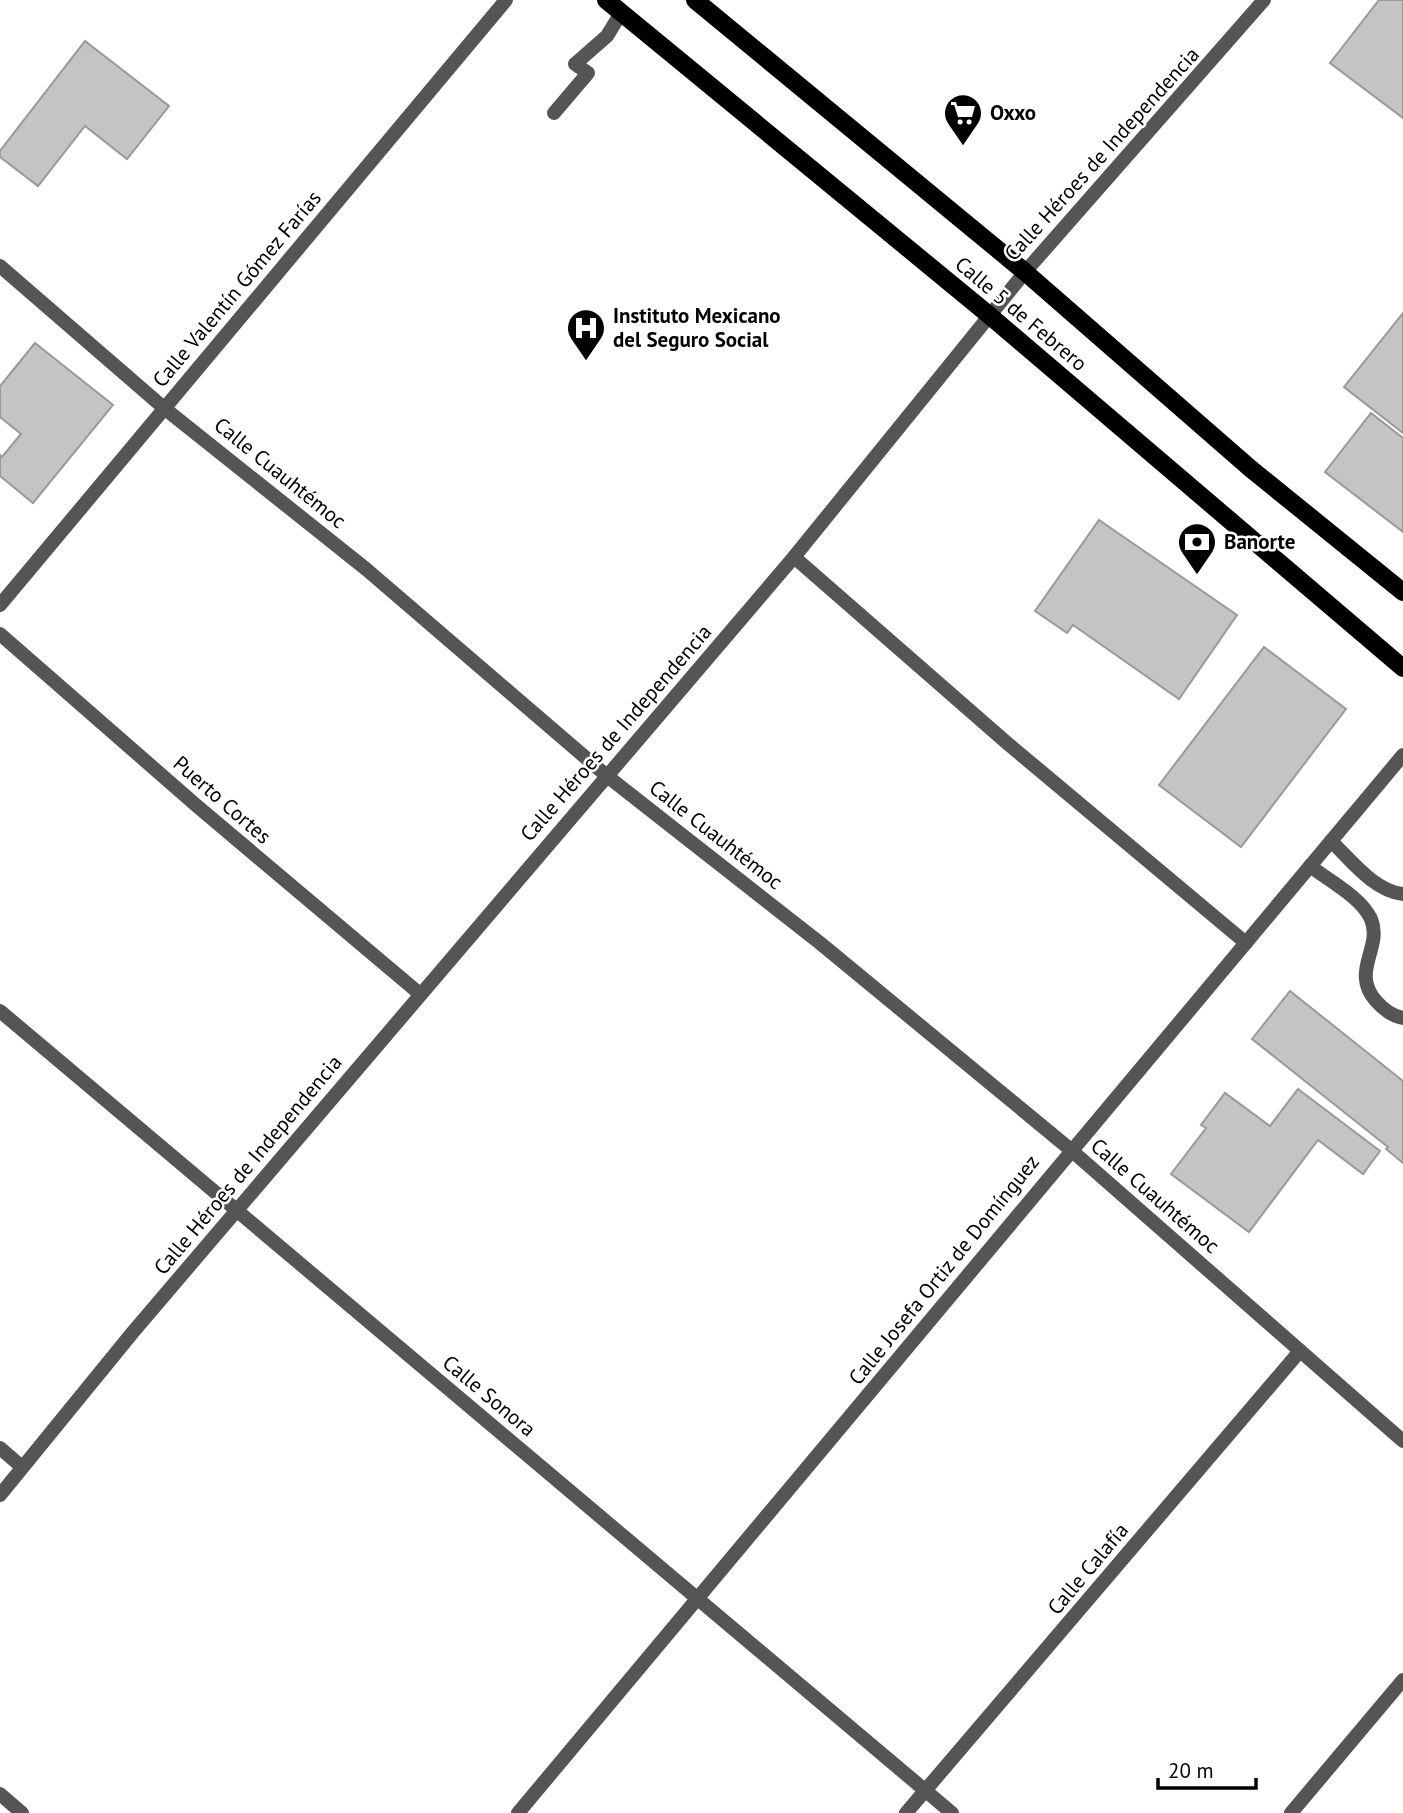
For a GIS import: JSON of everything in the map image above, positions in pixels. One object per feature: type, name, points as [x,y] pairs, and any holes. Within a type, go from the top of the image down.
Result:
[{"type":"main road","name":"Calle 5 de Febrero","points":[[606,0],[989,315],[1403,668]]},
{"type":"main road","name":"Calle 5 de Febrero","points":[[695,0],[1025,272],[1251,469],[1403,592]]},
{"type":"street","name":"Calle Valentín Gómez Farías","points":[[0,605],[506,0]]},
{"type":"street","name":"Calle Héroes de Independencia","points":[[0,1494],[419,994],[794,557],[1025,272],[1265,0]]},
{"type":"street","points":[[554,113],[588,73],[575,64],[607,36],[621,13]]},
{"type":"street","name":"Calle Cuauhtémoc","points":[[0,266],[164,408],[366,569],[607,776],[820,943],[1070,1150],[1403,1441]]},
{"type":"street","points":[[794,557],[1007,743],[1246,943]]},
{"type":"street","name":"Puerto Cortes","points":[[0,634],[419,994]]},
{"type":"street","name":"Calle Josefa Ortiz de Domínguez","points":[[518,1813],[1403,755]]},
{"type":"street","points":[[1331,841],[1377,884],[1392,893],[1403,894]]},
{"type":"street","points":[[1310,866],[1356,901],[1371,918],[1374,932],[1365,972],[1369,993],[1380,1007],[1403,1018]]},
{"type":"street","name":"Calle Sonora","points":[[0,1011],[952,1813]]},
{"type":"street","name":"Calle Calafía","points":[[906,1813],[1300,1350]]},
{"type":"street","points":[[0,1448],[22,1467]]},
{"type":"street","points":[[1291,1813],[1403,1680]]},
{"type":"street","points":[[0,1794],[22,1813]]},
{"type":"building","points":[[1379,0],[1403,0],[1403,118],[1330,63]]},
{"type":"building","points":[[85,41],[169,106],[127,159],[85,126],[38,186],[0,157],[0,151]]},
{"type":"building","points":[[1403,313],[1403,433],[1344,387]]},
{"type":"building","points":[[35,343],[113,405],[33,503],[0,476],[0,455],[2,457],[21,434],[0,417],[0,386]]},
{"type":"building","points":[[1371,413],[1403,438],[1403,532],[1325,472]]},
{"type":"building","points":[[1099,520],[1237,615],[1179,699],[1073,625],[1067,633],[1035,611]]},
{"type":"building","points":[[1264,647],[1346,709],[1241,847],[1159,785]]},
{"type":"building","points":[[1290,991],[1403,1081],[1403,1163],[1386,1149],[1388,1147],[1252,1039]]},
{"type":"building","points":[[1298,1089],[1380,1151],[1363,1174],[1318,1140],[1249,1232],[1171,1174],[1206,1128],[1201,1125],[1225,1093],[1270,1126]]},
{"type":"place","name":"Oxxo","points":[[963,147]]},
{"type":"place","name":"Instituto Mexicano del Seguro Social","points":[[586,362]]},
{"type":"place","name":"Banorte","points":[[1197,576]]}]
